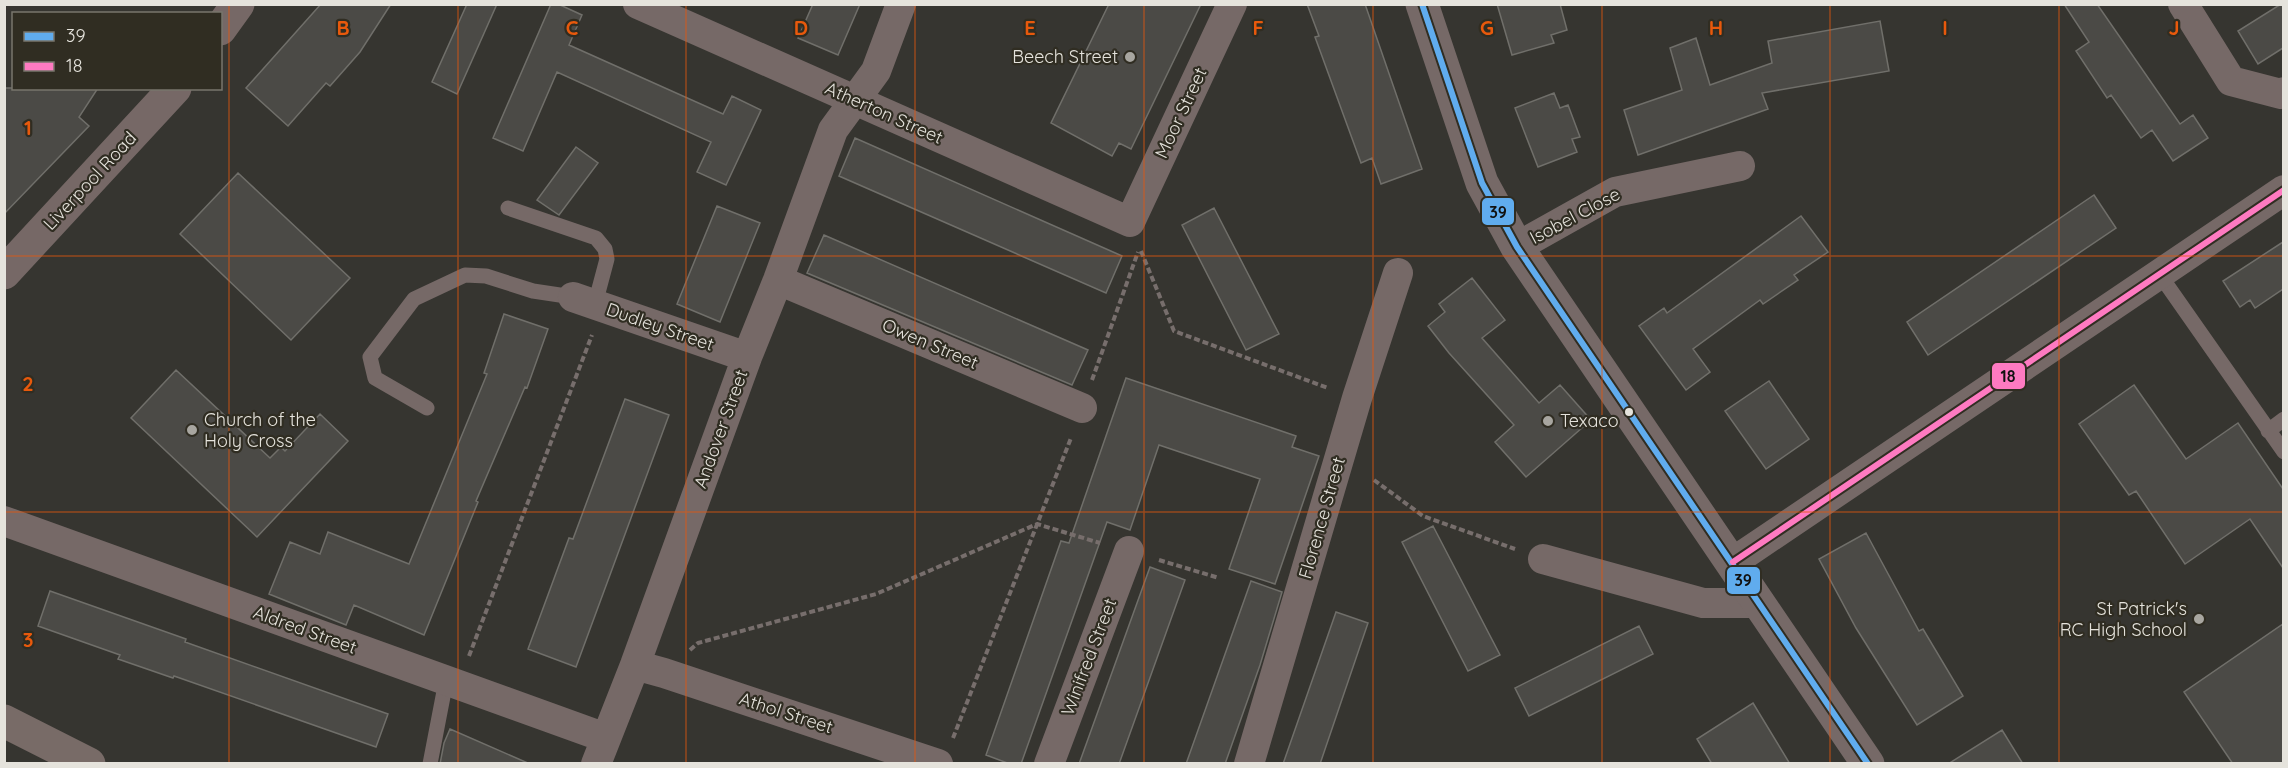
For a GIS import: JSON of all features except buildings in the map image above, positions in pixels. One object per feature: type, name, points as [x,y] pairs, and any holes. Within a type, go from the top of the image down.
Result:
[{"type":"main road","points":[[222,26],[238,4]]},
{"type":"main road","name":"Liverpool Road","points":[[7,266],[173,90]]},
{"type":"main road","points":[[4,721],[89,764]]},
{"type":"street","name":"Atherton Street","points":[[638,4],[676,12],[854,100],[1130,222]]},
{"type":"street","points":[[854,100],[876,71],[901,4]]},
{"type":"street","name":"Moor Street","points":[[1130,222],[1232,4]]},
{"type":"street","points":[[1422,4],[1482,183],[1517,247],[1868,764]]},
{"type":"street","points":[[2183,4],[2231,81],[2281,94],[2283,92]]},
{"type":"street","name":"Andover Street","points":[[601,751],[833,130],[854,100]]},
{"type":"street","name":"Isobel Close","points":[[1517,247],[1615,192],[1740,166]]},
{"type":"street","points":[[1733,562],[2283,190]]},
{"type":"street","name":"Florence Street","points":[[1249,764],[1357,398],[1398,273]]},
{"type":"street","name":"Owen Street","points":[[778,280],[1082,408]]},
{"type":"street","name":"Dudley Street","points":[[590,303],[747,357]]},
{"type":"street","name":"Aldred Street","points":[[4,521],[452,683],[601,751]]},
{"type":"street","name":"Winifred Street","points":[[1049,764],[1129,551]]},
{"type":"street","points":[[1543,559],[1703,603],[1760,603]]},
{"type":"street","name":"Athol Street","points":[[635,665],[945,753]]},
{"type":"lane","points":[[427,408],[375,378],[370,357],[414,299],[465,275],[486,276],[533,291],[590,303],[607,260],[605,249],[596,238],[508,208]]},
{"type":"lane","points":[[2160,275],[2283,452]]},
{"type":"lane","points":[[2268,431],[2283,419]]},
{"type":"lane","points":[[430,764],[452,683]]},
{"type":"path","points":[[945,753],[1082,408],[1139,248],[1174,331],[1357,398]]},
{"type":"path","points":[[452,683],[590,303]]},
{"type":"path","points":[[1374,480],[1424,516],[1543,559]]},
{"type":"path","points":[[664,673],[698,643],[876,594],[1037,524],[1219,578]]},
{"type":"transit line","name":"39","points":[[1422,4],[1482,183],[1517,247],[1868,764]]},
{"type":"transit line","name":"18","points":[[1733,562],[2284,190]]},
{"type":"place","name":"Beech Street","points":[[1130,57]]},
{"type":"place","name":"Texaco","points":[[1548,421]]},
{"type":"place","name":"Church of the Holy Cross","points":[[192,430]]},
{"type":"place","name":"St Patrick's RC High School","points":[[2199,619]]}]
